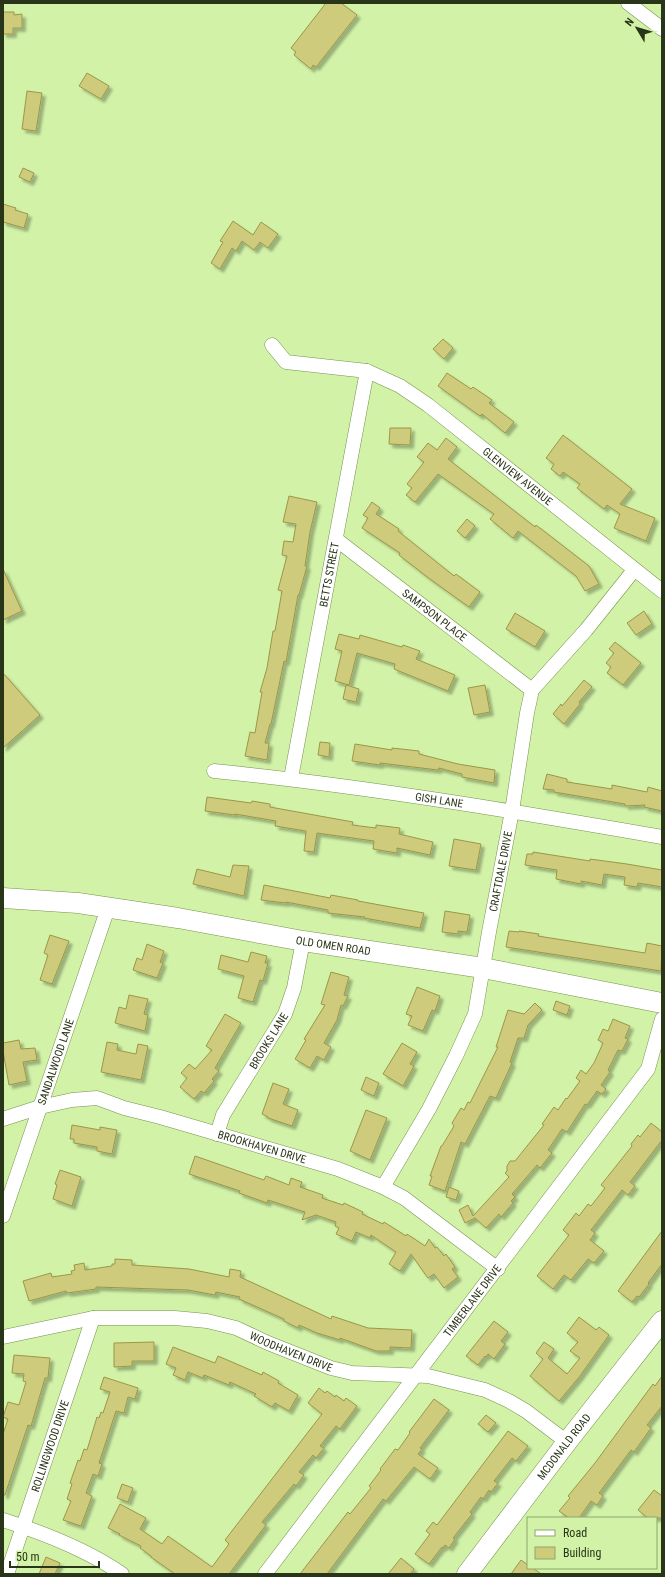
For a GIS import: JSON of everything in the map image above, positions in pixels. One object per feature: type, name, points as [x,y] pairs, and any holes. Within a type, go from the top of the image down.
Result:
[{"type":"street","points":[[628,3],[662,29]]},
{"type":"street","name":"GLENVIEW AVENUE","points":[[272,345],[286,362],[367,371],[400,386],[428,405],[662,591]]},
{"type":"street","name":"BETTS STREET","points":[[291,778],[337,540],[367,371]]},
{"type":"street","name":"SAMPSON PLACE","points":[[337,540],[532,690]]},
{"type":"street","name":"CRAFTDALE DRIVE","points":[[383,1187],[425,1116],[456,1056],[475,1014],[512,811],[527,712],[532,690],[586,630],[634,570]]},
{"type":"street","name":"GISH LANE","points":[[214,771],[291,778],[512,811],[662,837]]},
{"type":"street","name":"OLD OMEN ROAD","points":[[3,898],[78,903],[303,941],[484,968],[662,1002]]},
{"type":"street","name":"SANDALWOOD LANE","points":[[3,1216],[108,908]]},
{"type":"street","name":"BROOKS LANE","points":[[217,1134],[223,1115],[285,1014],[294,988],[303,941]]},
{"type":"street","name":"TIMBERLANE DRIVE","points":[[265,1574],[648,1069],[662,1018]]},
{"type":"street","name":"BROOKHAVEN DRIVE","points":[[3,1119],[72,1100],[96,1098],[124,1108],[160,1117],[338,1169],[383,1187],[404,1198],[498,1268]]},
{"type":"street","name":"WOODHAVEN DRIVE","points":[[3,1337],[93,1318],[175,1318],[206,1321],[236,1328],[268,1343],[331,1368],[352,1373],[428,1376],[491,1392],[509,1400],[526,1411],[566,1442]]},
{"type":"street","name":"ROLLINGWOOD DRIVE","points":[[7,1574],[93,1318]]},
{"type":"street","name":"MCDONALD ROAD","points":[[467,1574],[566,1442],[662,1321]]},
{"type":"street","points":[[3,1520],[23,1526],[62,1542],[102,1561],[122,1574]]},
{"type":"building","points":[[326,3],[341,3],[357,15],[316,67],[313,65],[311,69],[294,55],[296,52],[291,48]]},
{"type":"building","points":[[3,12],[14,12],[14,15],[22,14],[22,28],[13,28],[13,34],[3,34]]},
{"type":"building","points":[[87,73],[109,86],[101,99],[79,86]]},
{"type":"building","points":[[27,91],[42,93],[36,131],[22,129]]},
{"type":"building","points":[[23,168],[34,173],[30,182],[19,177]]},
{"type":"building","points":[[3,204],[28,214],[24,228],[3,222]]},
{"type":"building","points":[[233,221],[253,235],[261,222],[278,234],[268,248],[260,242],[254,250],[242,241],[236,251],[232,248],[220,269],[211,263],[223,242],[220,241]]},
{"type":"building","points":[[443,339],[453,348],[444,359],[433,349]]},
{"type":"building","points":[[447,373],[471,389],[473,387],[492,400],[489,403],[514,422],[505,433],[482,414],[480,416],[438,386]]},
{"type":"building","points":[[390,428],[411,428],[410,445],[389,444]]},
{"type":"building","points":[[563,435],[632,489],[620,504],[655,518],[646,541],[614,528],[620,514],[607,505],[604,509],[577,488],[580,484],[563,472],[560,476],[551,469],[554,464],[546,458]]},
{"type":"building","points":[[446,438],[457,447],[448,459],[535,527],[536,525],[589,566],[599,584],[585,591],[576,576],[518,531],[513,538],[490,519],[494,514],[438,474],[415,502],[406,495],[412,488],[407,484],[424,462],[417,457],[428,443],[437,450]]},
{"type":"building","points":[[289,496],[317,502],[310,532],[305,566],[307,566],[298,595],[286,662],[284,661],[271,724],[265,743],[269,743],[267,760],[245,756],[250,732],[255,733],[262,692],[260,692],[267,668],[273,631],[275,631],[282,591],[278,590],[287,556],[282,555],[284,541],[293,542],[296,524],[283,522]]},
{"type":"building","points":[[372,502],[380,508],[376,514],[399,529],[398,531],[454,576],[456,574],[480,592],[469,607],[399,555],[400,553],[362,528],[368,518],[363,515]]},
{"type":"building","points":[[467,519],[475,526],[465,538],[457,531]]},
{"type":"building","points":[[3,569],[22,611],[3,620]]},
{"type":"building","points":[[644,611],[652,624],[636,635],[627,623]]},
{"type":"building","points":[[515,613],[545,631],[535,647],[506,629]]},
{"type":"building","points":[[339,634],[359,639],[360,635],[402,647],[403,645],[420,651],[416,659],[455,675],[448,691],[394,669],[395,664],[357,653],[349,685],[335,681],[342,651],[335,649]]},
{"type":"building","points":[[615,642],[641,663],[623,685],[607,673],[611,667],[606,663],[614,653],[609,649]]},
{"type":"building","points":[[3,673],[40,715],[3,748]]},
{"type":"building","points":[[584,680],[592,687],[579,702],[580,704],[564,724],[553,714],[561,704],[562,706]]},
{"type":"building","points":[[346,685],[359,689],[356,702],[343,699]]},
{"type":"building","points":[[485,685],[490,712],[474,715],[468,688]]},
{"type":"building","points":[[320,742],[330,743],[329,757],[318,755]]},
{"type":"building","points":[[355,744],[392,750],[392,748],[419,751],[419,754],[458,764],[495,770],[494,783],[462,777],[462,774],[439,768],[438,770],[352,761]]},
{"type":"building","points":[[547,774],[567,779],[567,782],[612,789],[612,785],[647,792],[648,787],[662,791],[662,811],[644,807],[645,805],[625,806],[625,804],[543,789]]},
{"type":"building","points":[[207,797],[270,804],[270,807],[353,822],[352,825],[376,828],[376,825],[400,828],[399,834],[433,842],[430,855],[397,848],[397,853],[373,849],[374,841],[317,833],[314,852],[304,851],[306,831],[275,826],[276,821],[235,814],[205,811]]},
{"type":"building","points":[[454,839],[481,844],[476,870],[449,866]]},
{"type":"building","points":[[533,852],[662,870],[662,887],[638,883],[637,887],[624,885],[625,877],[604,874],[602,885],[581,881],[581,884],[556,879],[557,870],[525,865],[527,854],[533,854]]},
{"type":"building","points":[[233,865],[249,866],[244,896],[193,884],[197,869],[230,877]]},
{"type":"building","points":[[264,885],[330,898],[331,895],[424,913],[420,928],[364,918],[365,917],[328,913],[328,910],[286,902],[261,900]]},
{"type":"building","points":[[445,911],[470,915],[467,932],[458,931],[458,934],[442,932]]},
{"type":"building","points":[[509,931],[539,934],[538,936],[645,953],[647,943],[662,946],[661,971],[506,947]]},
{"type":"building","points":[[50,935],[69,941],[52,984],[40,980],[48,955],[44,953]]},
{"type":"building","points":[[147,944],[164,951],[160,962],[163,963],[157,978],[133,970],[137,958],[142,960]]},
{"type":"building","points":[[251,952],[267,956],[265,963],[268,963],[263,981],[260,980],[253,1002],[238,998],[244,976],[218,969],[221,955],[248,962]]},
{"type":"building","points":[[331,972],[349,977],[344,995],[348,996],[343,1006],[341,1005],[337,1020],[324,1043],[331,1047],[324,1060],[317,1056],[310,1068],[295,1059],[306,1040],[304,1039],[325,1005],[321,1004]]},
{"type":"building","points":[[417,987],[440,996],[435,1011],[432,1010],[423,1031],[408,1025],[412,1016],[406,1014]]},
{"type":"building","points":[[129,995],[148,999],[144,1014],[148,1015],[145,1031],[115,1023],[119,1007],[126,1009]]},
{"type":"building","points":[[556,1001],[570,1006],[567,1015],[553,1010]]},
{"type":"building","points":[[535,1003],[542,1010],[528,1025],[524,1038],[518,1038],[510,1062],[512,1063],[496,1098],[490,1096],[465,1144],[461,1142],[445,1191],[429,1185],[432,1176],[430,1176],[441,1146],[454,1126],[452,1123],[461,1108],[464,1110],[468,1102],[470,1103],[498,1047],[496,1047],[508,1010],[524,1014]]},
{"type":"building","points":[[225,1014],[241,1023],[215,1068],[219,1071],[212,1079],[214,1081],[204,1093],[201,1091],[194,1099],[180,1087],[187,1078],[181,1073],[189,1064],[195,1069],[212,1050],[206,1046]]},
{"type":"building","points":[[613,1019],[630,1026],[625,1038],[628,1039],[622,1051],[618,1050],[608,1070],[610,1072],[601,1085],[606,1089],[602,1094],[597,1091],[587,1105],[585,1104],[567,1132],[562,1129],[548,1150],[552,1153],[540,1168],[537,1165],[512,1194],[515,1197],[511,1201],[513,1203],[501,1217],[499,1214],[486,1228],[475,1218],[465,1223],[459,1210],[468,1205],[473,1216],[509,1177],[505,1173],[510,1161],[515,1161],[544,1125],[542,1124],[554,1107],[558,1110],[566,1098],[567,1099],[580,1081],[576,1078],[581,1070],[586,1074],[594,1063],[603,1043],[598,1040],[603,1029],[608,1031]]},
{"type":"building","points":[[19,1040],[21,1049],[35,1048],[37,1060],[23,1062],[27,1081],[9,1085],[3,1043]]},
{"type":"building","points":[[107,1042],[118,1044],[117,1050],[136,1054],[138,1044],[148,1046],[141,1080],[101,1072]]},
{"type":"building","points":[[402,1043],[417,1052],[410,1064],[414,1066],[403,1086],[383,1074]]},
{"type":"building","points":[[366,1077],[379,1083],[374,1096],[361,1090]]},
{"type":"building","points":[[273,1083],[289,1089],[283,1104],[298,1110],[292,1126],[268,1118],[262,1114]]},
{"type":"building","points":[[366,1110],[387,1118],[370,1160],[350,1151]]},
{"type":"building","points":[[651,1123],[662,1132],[662,1140],[630,1182],[635,1186],[628,1195],[622,1190],[591,1230],[595,1233],[590,1240],[604,1251],[594,1263],[588,1259],[571,1280],[564,1275],[553,1289],[537,1276],[569,1235],[563,1230],[576,1213],[579,1216],[588,1204],[591,1206],[605,1188],[601,1185],[632,1146],[631,1144],[638,1135],[640,1137]]},
{"type":"building","points":[[72,1125],[100,1130],[100,1127],[117,1130],[112,1154],[97,1151],[97,1147],[74,1143],[74,1139],[70,1139]]},
{"type":"building","points":[[195,1156],[264,1180],[266,1176],[289,1185],[291,1178],[302,1182],[300,1187],[323,1195],[322,1198],[343,1205],[344,1203],[383,1224],[384,1222],[406,1236],[407,1234],[425,1246],[429,1239],[435,1248],[437,1247],[444,1256],[446,1254],[455,1267],[452,1269],[458,1277],[444,1288],[434,1274],[428,1278],[411,1254],[400,1271],[389,1264],[396,1252],[371,1235],[370,1238],[356,1232],[352,1241],[336,1234],[339,1228],[335,1226],[336,1222],[316,1215],[302,1220],[305,1212],[268,1200],[267,1203],[239,1193],[240,1191],[189,1174]]},
{"type":"building","points":[[60,1170],[81,1177],[72,1206],[53,1199],[57,1185],[55,1184]]},
{"type":"building","points":[[449,1187],[459,1191],[456,1200],[446,1197]]},
{"type":"building","points":[[662,1231],[662,1264],[639,1297],[637,1296],[632,1302],[618,1291]]},
{"type":"building","points":[[115,1259],[132,1260],[132,1265],[189,1269],[229,1277],[230,1269],[241,1271],[240,1277],[331,1319],[332,1316],[368,1328],[412,1330],[411,1348],[390,1347],[390,1351],[376,1351],[340,1338],[340,1340],[317,1333],[299,1325],[298,1328],[284,1321],[284,1319],[239,1299],[240,1297],[216,1292],[215,1295],[188,1290],[96,1287],[96,1289],[67,1293],[66,1291],[29,1301],[23,1281],[51,1273],[52,1277],[72,1274],[71,1271],[75,1270],[74,1265],[84,1263],[85,1270],[112,1266],[112,1264],[115,1264]]},
{"type":"building","points":[[579,1317],[596,1330],[599,1327],[609,1335],[580,1376],[559,1401],[530,1376],[543,1359],[536,1353],[544,1342],[554,1349],[548,1358],[567,1374],[580,1358],[570,1351],[578,1342],[567,1333]]},
{"type":"building","points":[[494,1321],[508,1332],[501,1341],[505,1344],[494,1359],[488,1354],[478,1365],[466,1356]]},
{"type":"building","points":[[154,1342],[154,1361],[132,1361],[132,1366],[114,1367],[114,1343]]},
{"type":"building","points":[[173,1347],[215,1363],[218,1356],[262,1375],[263,1372],[279,1381],[278,1383],[298,1395],[289,1411],[275,1403],[272,1407],[254,1396],[256,1394],[230,1382],[229,1385],[204,1375],[203,1378],[188,1372],[185,1380],[173,1375],[176,1368],[166,1364]]},
{"type":"building","points":[[14,1355],[50,1358],[48,1378],[45,1378],[31,1426],[28,1425],[5,1495],[3,1495],[3,1434],[8,1419],[3,1417],[8,1402],[19,1405],[26,1382],[23,1381],[24,1374],[12,1373]]},
{"type":"building","points":[[662,1376],[662,1406],[647,1425],[651,1428],[634,1452],[631,1450],[599,1493],[603,1496],[597,1505],[591,1501],[580,1517],[568,1517],[559,1511],[570,1498],[568,1496],[595,1463],[653,1384],[655,1386]]},
{"type":"building","points":[[104,1377],[138,1388],[135,1399],[128,1397],[124,1413],[116,1411],[99,1463],[102,1464],[98,1476],[93,1474],[86,1493],[92,1496],[81,1526],[63,1520],[71,1501],[67,1499],[72,1484],[70,1483],[78,1460],[80,1461],[84,1449],[87,1450],[97,1417],[99,1418],[101,1412],[103,1413],[110,1392],[100,1389]]},
{"type":"building","points":[[319,1388],[325,1393],[327,1391],[344,1401],[346,1398],[357,1406],[340,1429],[336,1426],[320,1446],[324,1448],[316,1458],[313,1455],[299,1472],[304,1475],[296,1486],[294,1484],[262,1522],[266,1525],[229,1574],[175,1574],[140,1548],[141,1546],[108,1528],[120,1504],[146,1518],[140,1529],[162,1544],[168,1536],[212,1567],[229,1544],[225,1540],[322,1414],[308,1403]]},
{"type":"building","points":[[434,1399],[449,1410],[420,1448],[422,1449],[418,1454],[438,1468],[430,1479],[414,1467],[386,1501],[383,1499],[327,1574],[300,1574],[348,1512],[350,1514],[371,1488],[369,1486],[381,1470],[380,1469],[395,1449],[398,1450],[410,1433],[409,1432]]},
{"type":"building","points":[[486,1415],[496,1423],[488,1432],[478,1424]]},
{"type":"building","points":[[508,1431],[528,1446],[516,1461],[512,1458],[494,1481],[498,1483],[491,1492],[489,1490],[483,1499],[481,1497],[470,1512],[472,1514],[453,1538],[455,1539],[449,1548],[445,1545],[443,1548],[442,1547],[429,1564],[415,1554],[430,1534],[426,1531],[433,1522],[437,1525]]},
{"type":"building","points":[[122,1484],[133,1488],[128,1502],[117,1498]]},
{"type":"building","points":[[654,1490],[662,1496],[662,1518],[647,1517],[638,1510]]},
{"type":"building","points":[[46,1557],[60,1563],[55,1574],[39,1574]]},
{"type":"building","points":[[401,1558],[414,1569],[410,1574],[388,1574]]},
{"type":"building","points":[[521,1560],[527,1564],[527,1569],[534,1569],[541,1574],[511,1574]]}]
